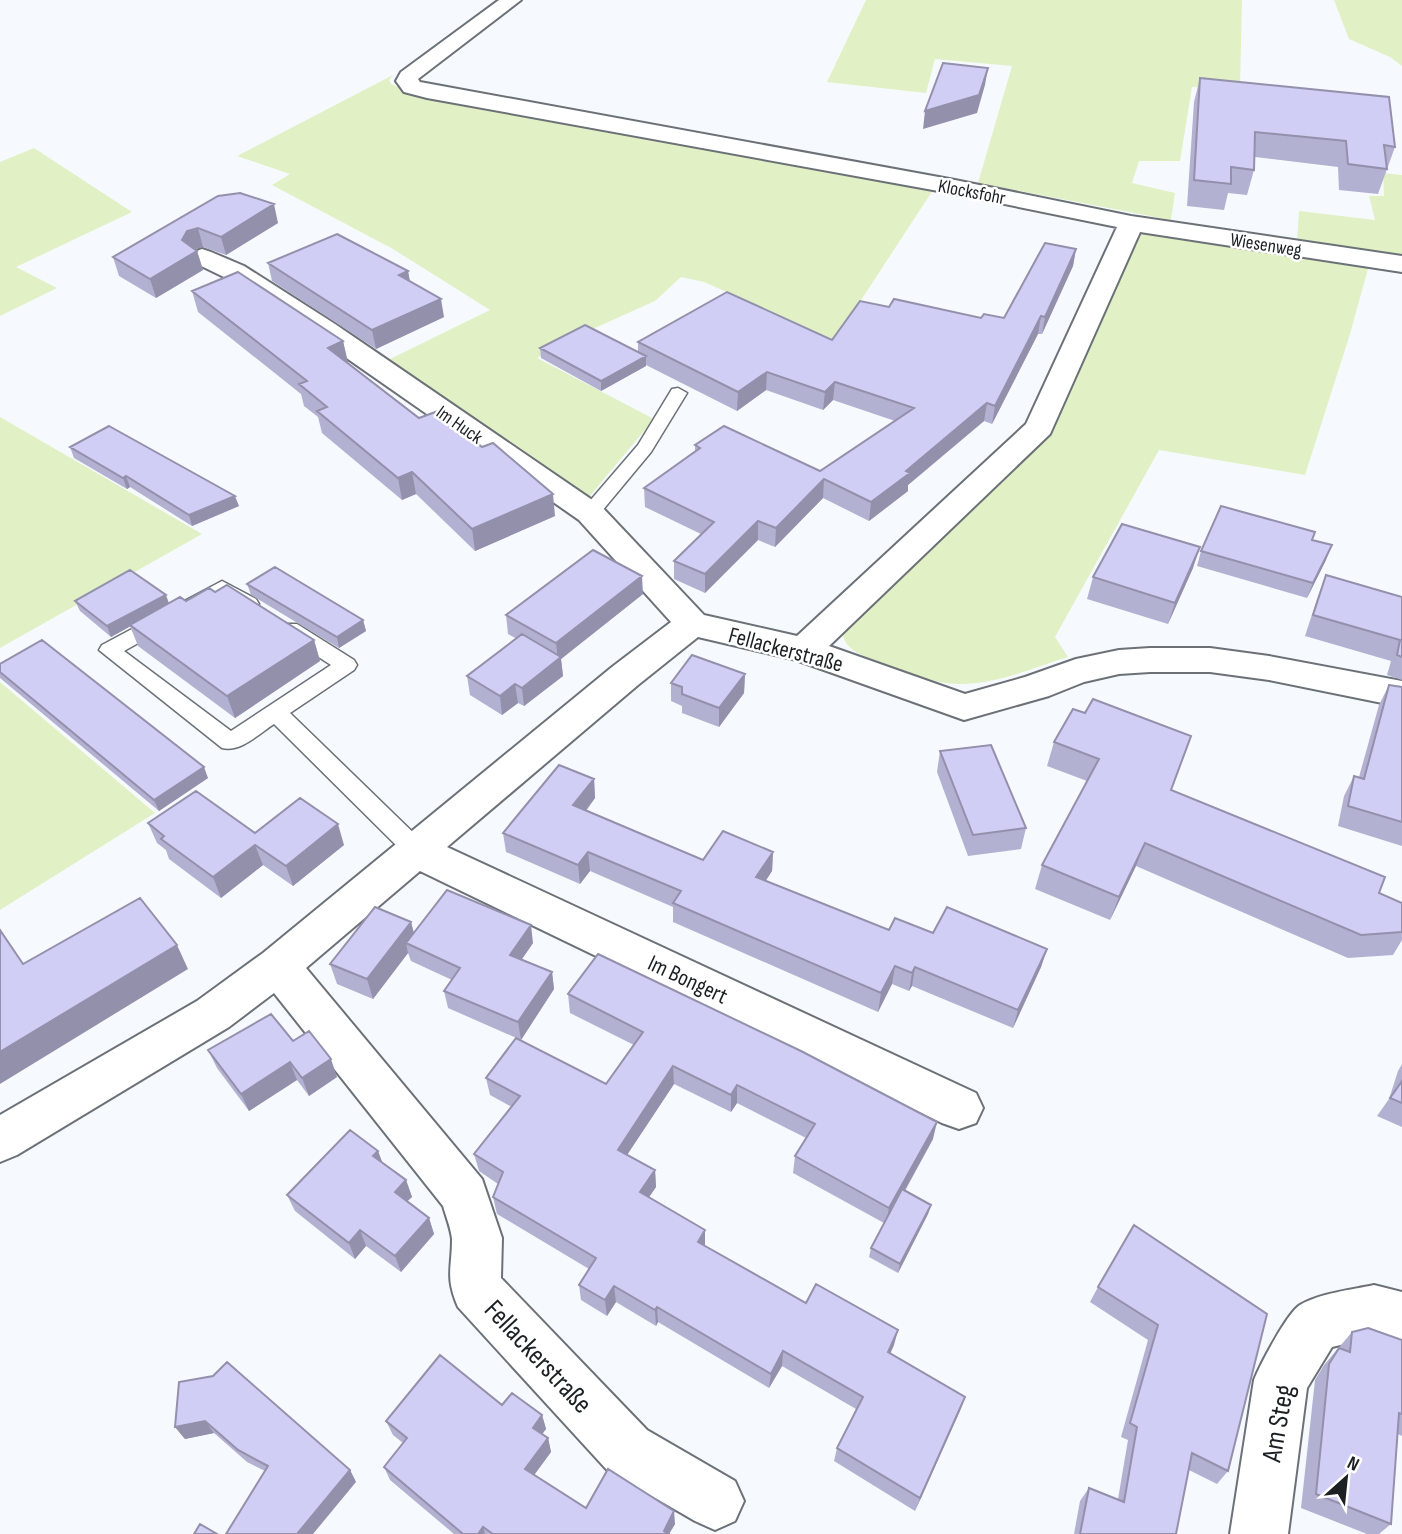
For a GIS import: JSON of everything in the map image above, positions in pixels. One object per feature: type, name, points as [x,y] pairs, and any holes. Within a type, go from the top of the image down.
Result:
[{"type":"street","name":"Klocksfohr","points":[[511,0],[408,76],[407,81],[412,87],[427,92],[955,187],[1131,223]]},
{"type":"street","name":"Wiesenweg","points":[[1131,223],[1402,264]]},
{"type":"street","points":[[804,650],[1039,428],[1131,223]]},
{"type":"street","name":"Im Huck","points":[[202,257],[235,272],[325,330],[590,513],[692,624]]},
{"type":"street","points":[[0,1140],[214,1014],[278,967],[625,676],[692,624]]},
{"type":"street","name":"Fellackerstraße","points":[[692,624],[804,650],[964,707],[1036,687],[1076,671],[1119,662],[1150,660],[1210,660],[1258,666],[1402,694]]},
{"type":"street","name":"Im Bongert","points":[[417,851],[959,1108]]},
{"type":"street","name":"Fellackerstraße","points":[[278,967],[465,1195],[477,1238],[474,1269],[476,1289],[627,1450],[715,1502]]},
{"type":"street","name":"Am Steg","points":[[1259,1534],[1281,1380],[1316,1325],[1374,1311],[1402,1318]]},
{"type":"lane","points":[[590,513],[645,448],[678,393]]},
{"type":"lane","points":[[222,587],[346,665],[276,712],[230,742],[109,650],[222,587]]},
{"type":"lane","points":[[276,712],[417,851]]},
{"type":"green space","points":[[866,0],[1242,0],[1240,88],[1192,87],[1180,161],[1139,161],[1132,183],[1175,193],[1171,220],[978,183],[1012,66],[935,59],[926,93],[827,82]]},
{"type":"green space","points":[[1334,0],[1402,0],[1402,66],[1390,57],[1349,39]]},
{"type":"green space","points":[[393,75],[389,80],[391,84],[409,92],[935,187],[835,340],[704,282],[681,277],[655,301],[537,358],[654,419],[589,497],[382,363],[490,310],[393,249],[272,185],[290,174],[237,156]]},
{"type":"green space","points":[[34,148],[132,212],[16,267],[57,288],[0,316],[0,162]]},
{"type":"green space","points":[[1383,173],[1402,175],[1402,259],[1308,246],[1297,240],[1299,211],[1375,220],[1369,196],[1384,196]]},
{"type":"green space","points":[[1147,230],[1369,265],[1305,475],[1159,450],[1055,637],[1068,657],[992,681],[960,684],[921,677],[863,656],[852,649],[842,632],[1053,423],[1135,234]]},
{"type":"green space","points":[[0,417],[202,534],[0,648]]},
{"type":"green space","points":[[0,682],[155,813],[0,910]]},
{"type":"building","points":[[943,63],[988,68],[979,95],[925,111]]},
{"type":"building","points":[[1200,78],[1389,97],[1395,147],[1384,145],[1387,169],[1348,164],[1346,141],[1255,132],[1254,170],[1231,167],[1231,184],[1194,180]]},
{"type":"building","points":[[240,193],[274,204],[221,237],[198,228],[187,231],[182,240],[197,251],[150,279],[113,257],[218,196]]},
{"type":"building","points":[[337,234],[408,271],[399,275],[441,299],[372,330],[268,263]]},
{"type":"building","points":[[1045,243],[1076,249],[1045,317],[1041,316],[995,406],[987,403],[906,471],[910,473],[871,502],[824,479],[776,528],[758,521],[705,574],[674,561],[714,522],[644,488],[700,448],[695,445],[724,426],[820,471],[914,408],[835,382],[825,392],[767,372],[738,392],[638,342],[727,292],[832,340],[860,301],[889,307],[894,299],[981,318],[984,314],[1004,318]]},
{"type":"building","points":[[238,272],[343,341],[328,348],[419,418],[438,411],[482,447],[493,443],[553,494],[472,529],[412,472],[398,478],[317,411],[327,407],[299,384],[307,381],[192,291]]},
{"type":"building","points":[[585,325],[646,356],[601,381],[540,348]]},
{"type":"building","points":[[109,426],[235,496],[189,515],[126,476],[123,478],[70,447]]},
{"type":"building","points":[[1221,506],[1315,532],[1312,540],[1332,545],[1313,583],[1201,551]]},
{"type":"building","points":[[1122,524],[1200,547],[1175,603],[1093,577]]},
{"type":"building","points":[[593,550],[642,576],[556,643],[506,615]]},
{"type":"building","points":[[275,567],[363,620],[337,637],[247,584]]},
{"type":"building","points":[[130,570],[166,595],[107,626],[75,601]]},
{"type":"building","points":[[1326,575],[1402,597],[1402,657],[1397,655],[1400,640],[1313,615]]},
{"type":"building","points":[[227,585],[314,640],[227,696],[130,625],[180,597],[186,601],[209,588],[215,592]]},
{"type":"building","points":[[522,634],[561,657],[522,688],[515,684],[500,696],[467,676]]},
{"type":"building","points":[[42,640],[204,767],[154,800],[0,672],[0,664]]},
{"type":"building","points":[[692,655],[745,674],[719,708],[682,694],[682,687],[671,683]]},
{"type":"building","points":[[1389,685],[1402,687],[1402,822],[1348,806],[1354,776],[1364,779]]},
{"type":"building","points":[[1093,699],[1191,736],[1171,790],[1385,877],[1379,893],[1402,903],[1402,932],[1361,935],[1145,843],[1119,897],[1042,865],[1099,759],[1054,742],[1073,709],[1085,713]]},
{"type":"building","points":[[991,745],[1026,828],[973,835],[940,751]]},
{"type":"building","points":[[559,765],[594,779],[573,805],[703,860],[723,831],[773,852],[756,877],[889,930],[895,918],[933,933],[947,907],[1047,949],[1018,1010],[915,967],[912,973],[895,966],[881,993],[673,903],[681,891],[588,852],[578,865],[503,833]]},
{"type":"building","points":[[196,791],[255,833],[300,798],[338,824],[286,866],[255,845],[213,877],[161,839],[164,836],[148,823]]},
{"type":"building","points":[[447,890],[531,925],[510,955],[552,972],[518,1022],[444,991],[460,968],[406,943]]},
{"type":"building","points":[[140,898],[177,945],[0,1052],[0,930],[23,964]]},
{"type":"building","points":[[375,907],[411,922],[367,979],[330,964]]},
{"type":"building","points":[[598,954],[801,1051],[937,1122],[889,1208],[795,1156],[815,1124],[737,1085],[731,1095],[673,1066],[618,1150],[655,1170],[640,1192],[705,1230],[698,1242],[806,1303],[816,1284],[898,1330],[888,1352],[965,1397],[920,1498],[837,1448],[863,1397],[783,1351],[771,1374],[657,1307],[655,1310],[614,1286],[605,1300],[579,1285],[596,1258],[493,1197],[503,1172],[474,1154],[520,1096],[486,1078],[516,1038],[606,1084],[643,1032],[568,994]]},
{"type":"building","points":[[271,1014],[293,1041],[309,1031],[331,1059],[302,1078],[290,1062],[241,1094],[208,1050]]},
{"type":"building","points":[[1402,1081],[1402,1103],[1390,1098]]},
{"type":"building","points":[[350,1130],[378,1151],[373,1156],[406,1180],[395,1192],[429,1218],[395,1256],[360,1230],[349,1243],[287,1195]]},
{"type":"building","points":[[902,1189],[931,1205],[900,1264],[871,1248]]},
{"type":"building","points":[[1134,1225],[1267,1314],[1228,1471],[1192,1453],[1176,1534],[1080,1534],[1089,1488],[1124,1502],[1137,1427],[1130,1423],[1158,1325],[1098,1287]]},
{"type":"building","points":[[1368,1328],[1402,1340],[1402,1414],[1399,1413],[1391,1524],[1316,1494],[1329,1364],[1339,1348],[1350,1352],[1352,1332]]},
{"type":"building","points":[[440,1355],[502,1405],[512,1393],[542,1415],[533,1428],[548,1438],[525,1469],[586,1508],[608,1469],[674,1511],[664,1531],[669,1534],[493,1534],[483,1527],[478,1534],[463,1534],[384,1467],[407,1438],[386,1421]]},
{"type":"building","points":[[227,1362],[350,1470],[297,1534],[226,1534],[268,1466],[238,1450],[205,1421],[175,1427],[179,1382],[213,1376]]},
{"type":"building","points":[[200,1524],[217,1534],[194,1534]]}]
